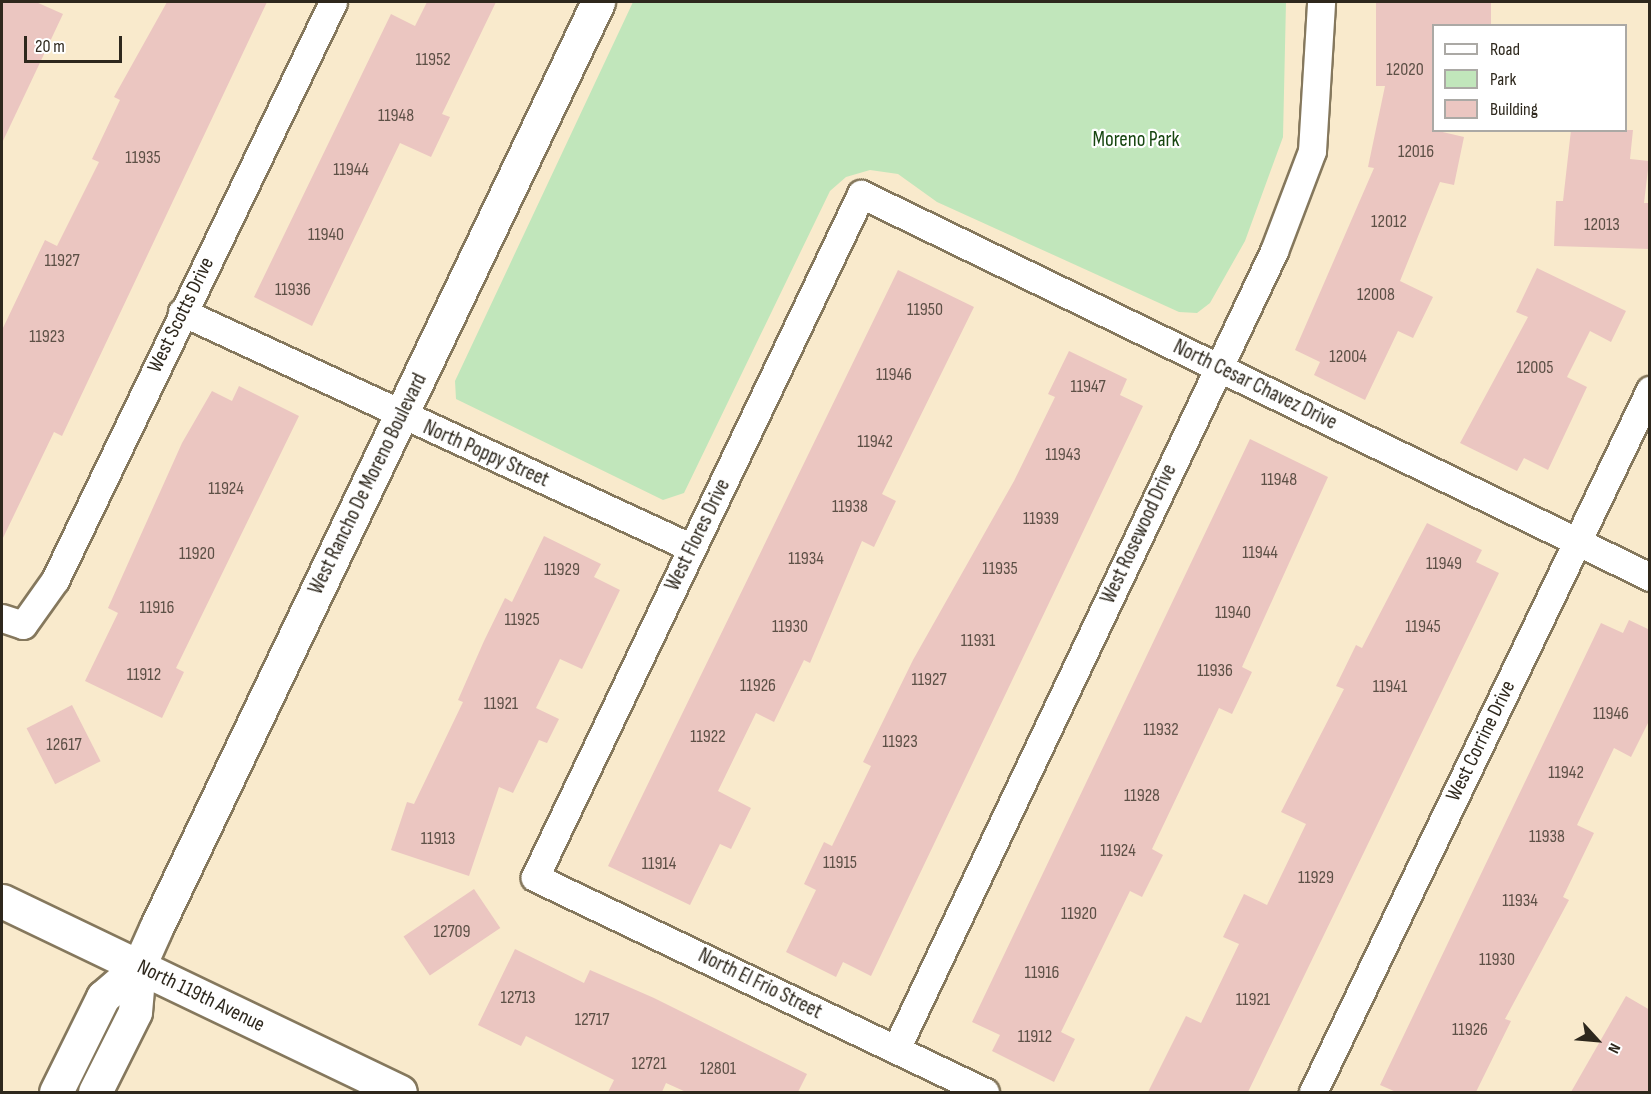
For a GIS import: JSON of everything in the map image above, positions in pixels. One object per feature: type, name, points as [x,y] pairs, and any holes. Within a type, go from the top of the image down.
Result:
[{"type":"street","name":"West Scotts Drive","points":[[12,622],[55,580],[333,2]]},
{"type":"street","name":"West Rancho De Moreno Boulevard","points":[[95,1092],[135,1012],[139,966],[598,2]]},
{"type":"street","name":"West Rosewood Drive","points":[[896,1049],[1217,367],[1274,251],[1312,151],[1321,2]]},
{"type":"street","name":"North Cesar Chavez Drive","points":[[861,194],[1650,577]]},
{"type":"street","name":"West Flores Drive","points":[[535,877],[861,194]]},
{"type":"street","name":"North Poppy Street","points":[[182,312],[400,417],[692,548]]},
{"type":"street","name":"West Corrine Drive","points":[[1313,1092],[1650,390]]},
{"type":"street","name":"North El Frio Street","points":[[535,877],[985,1092]]},
{"type":"street","name":"North 119th Avenue","points":[[2,901],[400,1092]]},
{"type":"street","name":"West Rancho De Moreno Boulevard","points":[[56,1092],[103,997],[139,966]]},
{"type":"green space","name":"Moreno Park","points":[[633,2],[1286,2],[1283,137],[1245,241],[1210,303],[1197,313],[1179,312],[937,202],[898,174],[870,170],[846,177],[830,191],[684,493],[663,500],[456,399],[455,381]]},
{"type":"building","points":[[2,2],[36,2],[63,14],[2,143]]},
{"type":"building","points":[[167,2],[267,2],[62,436],[54,432],[2,540],[2,330],[45,240],[57,246],[99,162],[92,159],[120,100],[114,97]]},
{"type":"building","points":[[427,2],[496,2],[442,114],[450,117],[431,157],[400,143],[312,326],[254,297],[391,14],[415,26]]},
{"type":"building","points":[[1376,2],[1491,2],[1491,24],[1432,24],[1432,132],[1464,137],[1454,185],[1440,182],[1400,281],[1433,297],[1413,338],[1398,331],[1365,400],[1314,375],[1320,362],[1295,350],[1374,168],[1368,167],[1385,86],[1376,86]]},
{"type":"building","points":[[1627,130],[1633,130],[1630,159],[1649,161],[1644,203],[1650,203],[1650,249],[1554,246],[1556,201],[1563,201],[1571,132],[1627,132]]},
{"type":"building","points":[[1537,268],[1626,311],[1611,342],[1590,331],[1567,377],[1587,387],[1548,470],[1524,458],[1517,471],[1460,443],[1528,317],[1516,312]]},
{"type":"building","points":[[898,270],[974,307],[882,494],[896,501],[874,547],[862,541],[810,663],[804,660],[774,722],[756,713],[718,791],[751,808],[731,849],[720,844],[690,905],[608,866]]},
{"type":"building","points":[[1069,351],[1127,379],[1120,395],[1143,406],[871,976],[843,962],[836,977],[786,952],[816,890],[804,884],[824,842],[832,846],[871,766],[863,762],[913,660],[1014,481],[1055,397],[1048,394]]},
{"type":"building","points":[[239,386],[299,416],[176,668],[184,672],[162,718],[85,681],[118,613],[108,608],[182,443],[212,391],[232,401]]},
{"type":"building","points":[[1250,439],[1328,477],[1242,667],[1252,672],[1232,714],[1219,708],[1152,849],[1163,855],[1142,897],[1130,891],[1061,1032],[1075,1039],[1054,1082],[992,1051],[1000,1035],[972,1022]]},
{"type":"building","points":[[1427,523],[1482,550],[1476,562],[1499,573],[1248,1092],[1148,1092],[1186,1016],[1201,1023],[1239,944],[1223,937],[1244,894],[1267,905],[1306,824],[1281,812],[1344,689],[1336,686],[1356,645],[1362,648]]},
{"type":"building","points":[[544,536],[601,564],[594,577],[620,590],[582,669],[560,659],[536,708],[559,719],[547,743],[539,740],[513,793],[499,787],[469,876],[391,850],[407,802],[414,804],[463,702],[458,700],[484,641],[505,598],[512,602]]},
{"type":"building","points":[[1629,620],[1650,630],[1650,719],[1631,757],[1614,748],[1577,825],[1594,833],[1563,897],[1569,900],[1505,1019],[1511,1021],[1476,1092],[1396,1092],[1380,1085],[1601,623],[1623,633]]},
{"type":"building","points":[[72,705],[101,761],[55,784],[27,728]]},
{"type":"building","points":[[474,889],[500,928],[430,975],[404,937]]},
{"type":"building","points":[[515,949],[584,983],[590,970],[654,998],[807,1074],[798,1092],[686,1092],[666,1083],[662,1092],[608,1092],[614,1080],[526,1036],[521,1046],[478,1025]]},
{"type":"building","points":[[1626,996],[1650,1010],[1650,1092],[1571,1092]]}]
